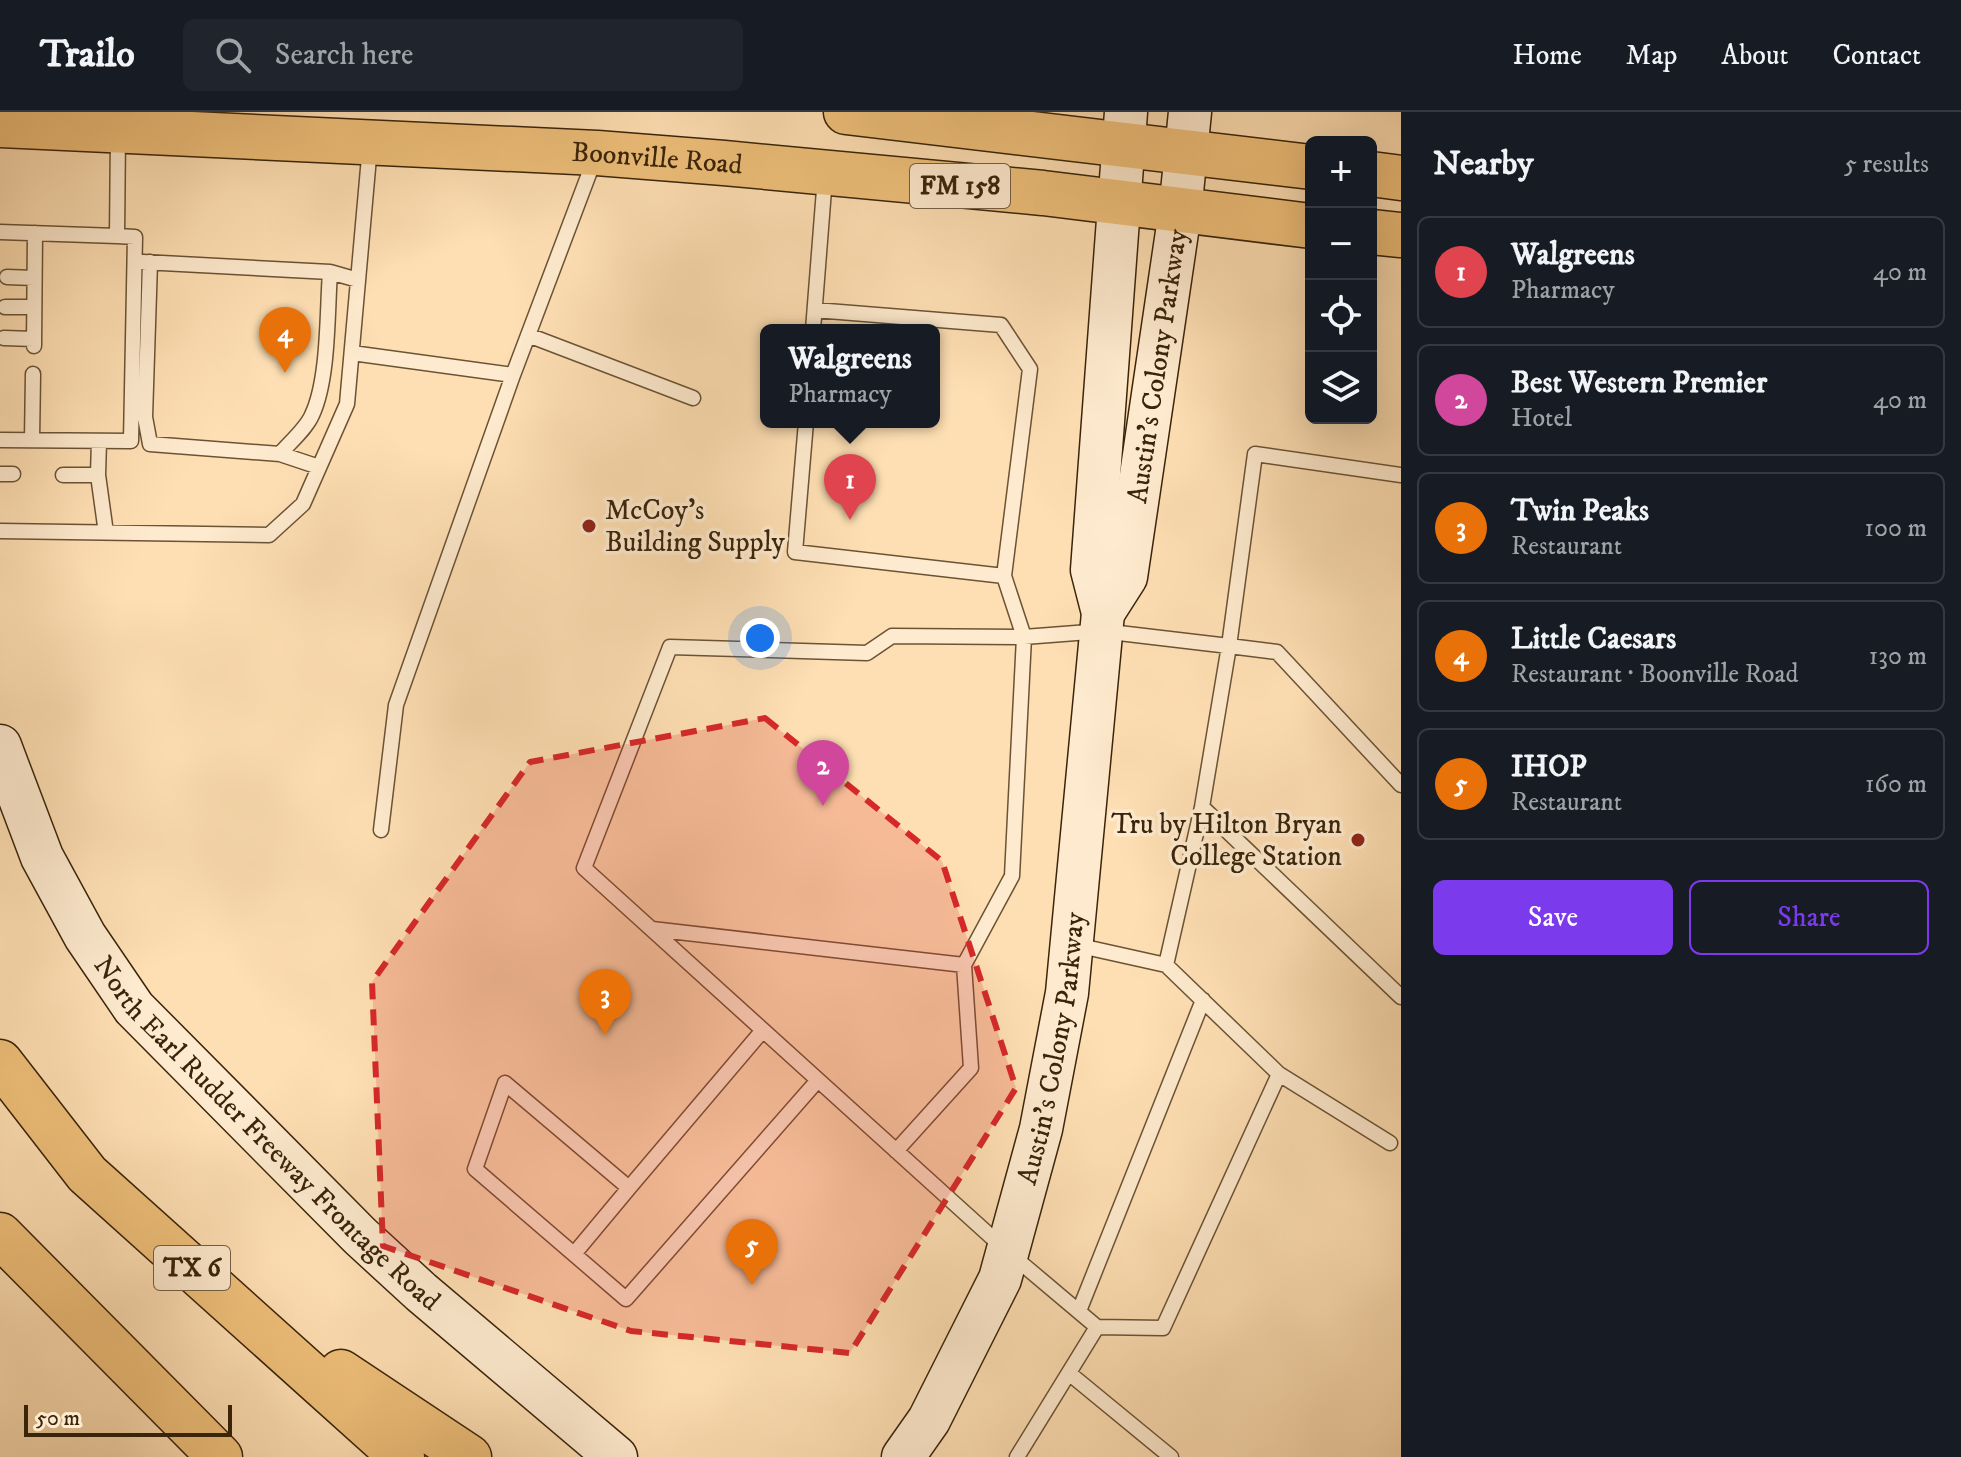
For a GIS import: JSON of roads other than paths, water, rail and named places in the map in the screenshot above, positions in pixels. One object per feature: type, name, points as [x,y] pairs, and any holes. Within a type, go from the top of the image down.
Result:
[{"type":"main road","name":"FM 158","points":[[846,112],[1188,132],[1305,165]]},
{"type":"main road","name":"Boonville Road","points":[[0,125],[118,130],[370,128],[597,153],[1119,202],[1305,225]]},
{"type":"main road","points":[[1377,175],[1401,178]]},
{"type":"main road","points":[[1377,233],[1401,235]]},
{"type":"main road","name":"TX 6","points":[[0,1062],[87,1174],[402,1457]]},
{"type":"main road","points":[[0,1235],[220,1457]]},
{"type":"main road","points":[[214,1288],[469,1457]]},
{"type":"street","name":"Austin's Colony Parkway","points":[[903,1457],[929,1420],[1000,1279],[1041,1129],[1067,993],[1103,622],[1092,570],[1125,128]]},
{"type":"street","name":"Austin's Colony Parkway","points":[[1103,622],[1126,577],[1180,212],[1188,132]]},
{"type":"street","name":"North Earl Rudder Freeway Frontage Road","points":[[0,746],[42,857],[85,936],[134,1008],[410,1283],[616,1457]]},
{"type":"lane","points":[[0,531],[269,535],[303,504],[347,404],[370,128]]},
{"type":"lane","points":[[117,236],[118,130]]},
{"type":"lane","points":[[381,830],[396,705],[513,375],[597,153]]},
{"type":"lane","points":[[814,324],[826,173]]},
{"type":"lane","points":[[0,232],[135,237],[131,441],[0,440]]},
{"type":"lane","points":[[4,338],[34,342],[35,233]]},
{"type":"lane","points":[[134,262],[330,272],[358,280]]},
{"type":"lane","points":[[150,262],[145,417],[150,444],[280,454],[319,467]]},
{"type":"lane","points":[[280,454],[312,416],[322,369],[330,272]]},
{"type":"lane","points":[[7,277],[34,278]]},
{"type":"lane","points":[[5,307],[34,307]]},
{"type":"lane","points":[[815,310],[1001,325],[1030,369],[1004,576],[1024,637],[1012,876],[964,965],[971,1068],[896,1151]]},
{"type":"lane","points":[[528,335],[693,398]]},
{"type":"lane","points":[[352,353],[513,375]]},
{"type":"lane","points":[[32,440],[33,374]]},
{"type":"lane","points":[[805,428],[795,552],[1004,576]]},
{"type":"lane","points":[[99,441],[98,475],[106,533]]},
{"type":"lane","points":[[1166,965],[1202,807],[1229,646],[1255,454],[1401,475]]},
{"type":"lane","points":[[63,475],[98,475]]},
{"type":"lane","points":[[1279,1074],[1163,1328],[1097,1327],[1008,1252],[584,868],[670,647],[867,653],[892,636],[1024,637],[1103,622],[1277,652],[1401,785]]},
{"type":"lane","points":[[1202,807],[1401,997]]},
{"type":"lane","points":[[652,929],[964,965]]},
{"type":"lane","points":[[1072,944],[1166,965],[1279,1074],[1390,1143]]},
{"type":"lane","points":[[1079,1311],[1203,1000]]},
{"type":"lane","points":[[574,1254],[763,1030]]},
{"type":"lane","points":[[629,1188],[505,1083],[475,1169],[626,1299],[818,1080]]},
{"type":"lane","points":[[1017,1457],[1097,1327]]},
{"type":"lane","points":[[1070,1374],[1171,1457]]},
{"type":"place","name":"Little Caesars","points":[[285,373]]},
{"type":"place","name":"Walgreens","points":[[850,520]]},
{"type":"place","name":"McCoy's Building Supply","points":[[589,526]]},
{"type":"place","name":"Best Western Premier","points":[[823,806]]},
{"type":"place","name":"Tru by Hilton Bryan College Station","points":[[1358,840]]},
{"type":"place","name":"Twin Peaks","points":[[605,1035]]},
{"type":"place","name":"IHOP","points":[[752,1285]]}]
